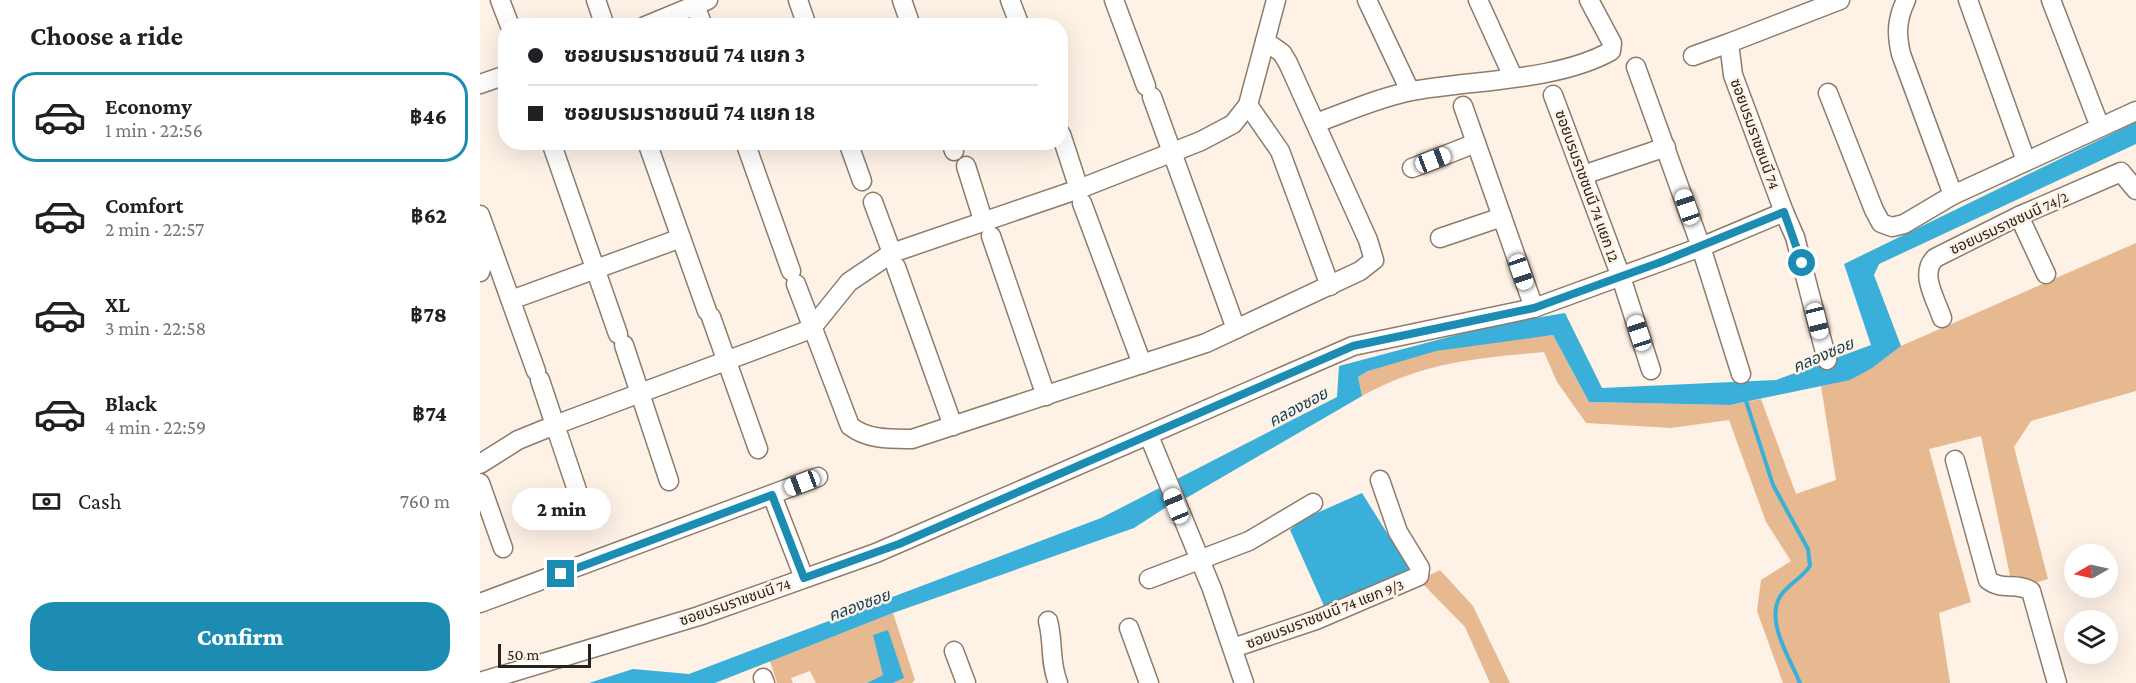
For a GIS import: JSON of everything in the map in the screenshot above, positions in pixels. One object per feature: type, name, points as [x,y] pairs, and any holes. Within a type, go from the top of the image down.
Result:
[{"type":"street","points":[[500,0],[507,18]]},
{"type":"street","points":[[596,0],[602,18]]},
{"type":"street","points":[[798,0],[804,18]]},
{"type":"street","points":[[902,0],[908,18]]},
{"type":"street","points":[[1010,0],[1017,18]]},
{"type":"street","points":[[1114,0],[1236,329]]},
{"type":"street","points":[[1367,0],[1410,91]]},
{"type":"street","points":[[1478,0],[1514,77]]},
{"type":"street","points":[[1316,123],[1410,91],[1556,70],[1599,58],[1611,51],[1612,43],[1590,0]]},
{"type":"street","points":[[1693,56],[1840,0]]},
{"type":"street","points":[[1906,0],[1899,14],[1896,33],[1953,195]]},
{"type":"street","points":[[1968,0],[2026,162]]},
{"type":"street","points":[[2051,0],[2100,127]]},
{"type":"street","points":[[663,18],[699,2],[702,18]]},
{"type":"street","points":[[480,464],[518,441],[555,425],[812,329],[849,282],[894,260],[1081,196],[1171,151],[1201,141],[1233,124],[1248,105],[1274,3]]},
{"type":"street","points":[[748,150],[812,329],[850,426],[859,433],[878,438],[912,438],[1206,343],[1330,286],[1372,264],[1373,252],[1316,123],[1282,53],[1265,41]]},
{"type":"street","name":"ซอยบรมราชชนนี 74","points":[[480,682],[699,616],[884,550],[1353,346],[1534,308],[1701,247],[1784,212],[1733,75],[1729,43]]},
{"type":"street","points":[[1636,67],[1701,247],[1741,374]]},
{"type":"street","points":[[480,84],[498,78]]},
{"type":"street","points":[[1828,93],[1881,223],[1892,227],[1904,224],[1953,195],[2136,111]]},
{"type":"street","name":"ซอยบรมราชชนนี 74 แยก 12","points":[[1553,95],[1621,277],[1651,370]]},
{"type":"street","points":[[1248,105],[1280,151],[1330,286]]},
{"type":"street","points":[[1463,106],[1534,308]]},
{"type":"street","points":[[1412,168],[1476,143]]},
{"type":"street","points":[[1583,176],[1666,147]]},
{"type":"street","points":[[554,150],[669,481]]},
{"type":"street","points":[[650,150],[758,449]]},
{"type":"street","points":[[851,150],[862,181]]},
{"type":"street","points":[[1066,150],[1142,364]]},
{"type":"street","points":[[966,166],[1046,396]]},
{"type":"street","name":"ซอยบรมราชชนนี 74/2","points":[[1942,318],[1927,275],[1928,265],[1935,258],[2019,216],[2121,172],[2136,190]]},
{"type":"street","points":[[873,202],[953,426]]},
{"type":"street","points":[[1784,212],[1795,237],[1827,360]]},
{"type":"street","points":[[480,215],[583,508]]},
{"type":"street","points":[[2019,216],[2046,274]]},
{"type":"street","points":[[1440,238],[1502,218]]},
{"type":"street","points":[[511,300],[681,238]]},
{"type":"street","points":[[480,272],[489,241]]},
{"type":"street","points":[[1149,436],[1233,648],[1244,683]]},
{"type":"street","points":[[1955,460],[1988,580],[1998,586],[2023,586],[2033,594],[2057,683]]},
{"type":"street","points":[[480,603],[601,560],[818,477]]},
{"type":"street","name":"ซอยบรมราชชนนี 74 แยก 9/3","points":[[1233,648],[1316,620],[1419,576],[1420,568],[1398,532],[1380,480]]},
{"type":"street","points":[[480,483],[503,548]]},
{"type":"street","points":[[772,495],[804,578]]},
{"type":"street","points":[[1149,579],[1249,541],[1313,503]]},
{"type":"street","points":[[1048,621],[1052,639],[1050,658],[1058,683]]},
{"type":"street","points":[[1129,628],[1149,683]]},
{"type":"street","points":[[954,651],[966,683]]},
{"type":"shaded area","points":[[2136,243],[2136,391],[2031,421],[2014,447],[2048,579],[2013,590],[1981,436],[1929,449],[1971,602],[1939,613],[1950,683],[1783,683],[1757,611],[1761,580],[1791,561],[1766,522],[1729,420],[1671,428],[1586,423],[1557,382],[1544,352],[1473,360],[1429,369],[1406,376],[1362,396],[1358,377],[1377,367],[1425,353],[1553,335],[1589,402],[1730,405],[1761,399],[1796,494],[1836,480],[1821,386],[1855,376],[1901,346]]},
{"type":"shaded area","points":[[1440,570],[1473,606],[1510,683],[1490,683],[1465,627],[1419,580]]},
{"type":"shaded area","points":[[893,613],[915,680],[912,683],[893,683],[904,678],[883,675],[867,683],[816,683],[810,671],[791,678],[793,683],[777,683],[770,661]]},
{"type":"water","points":[[2136,122],[2136,144],[1879,264],[1874,275],[1901,346],[1872,368],[1850,380],[1730,405],[1589,402],[1553,335],[1436,351],[1368,371],[1358,377],[1362,396],[1188,497],[1171,504],[1134,528],[893,613],[715,683],[589,683],[633,669],[689,674],[1101,518],[1337,397],[1339,366],[1494,325],[1565,313],[1602,388],[1776,380],[1871,345],[1844,264]]},
{"type":"water","points":[[1362,493],[1409,568],[1404,576],[1325,608],[1290,530],[1301,520]]},
{"type":"water","points":[[888,630],[904,678],[893,683],[867,683],[883,675],[873,635]]},
{"type":"waterway","points":[[1745,398],[1773,485],[1808,549],[1810,566],[1781,595],[1775,616],[1780,639],[1800,683]]},
{"type":"route","points":[[561,574],[772,495],[804,578],[876,554],[1353,346],[1377,339],[1534,308],[1661,262],[1784,212],[1795,237],[1802,263]]},
{"type":"water label","name":"คลองซอย","points":[[1823,355]]},
{"type":"water label","name":"คลองซอย","points":[[1298,407]]},
{"type":"water label","name":"คลองซอย","points":[[859,605]]}]
